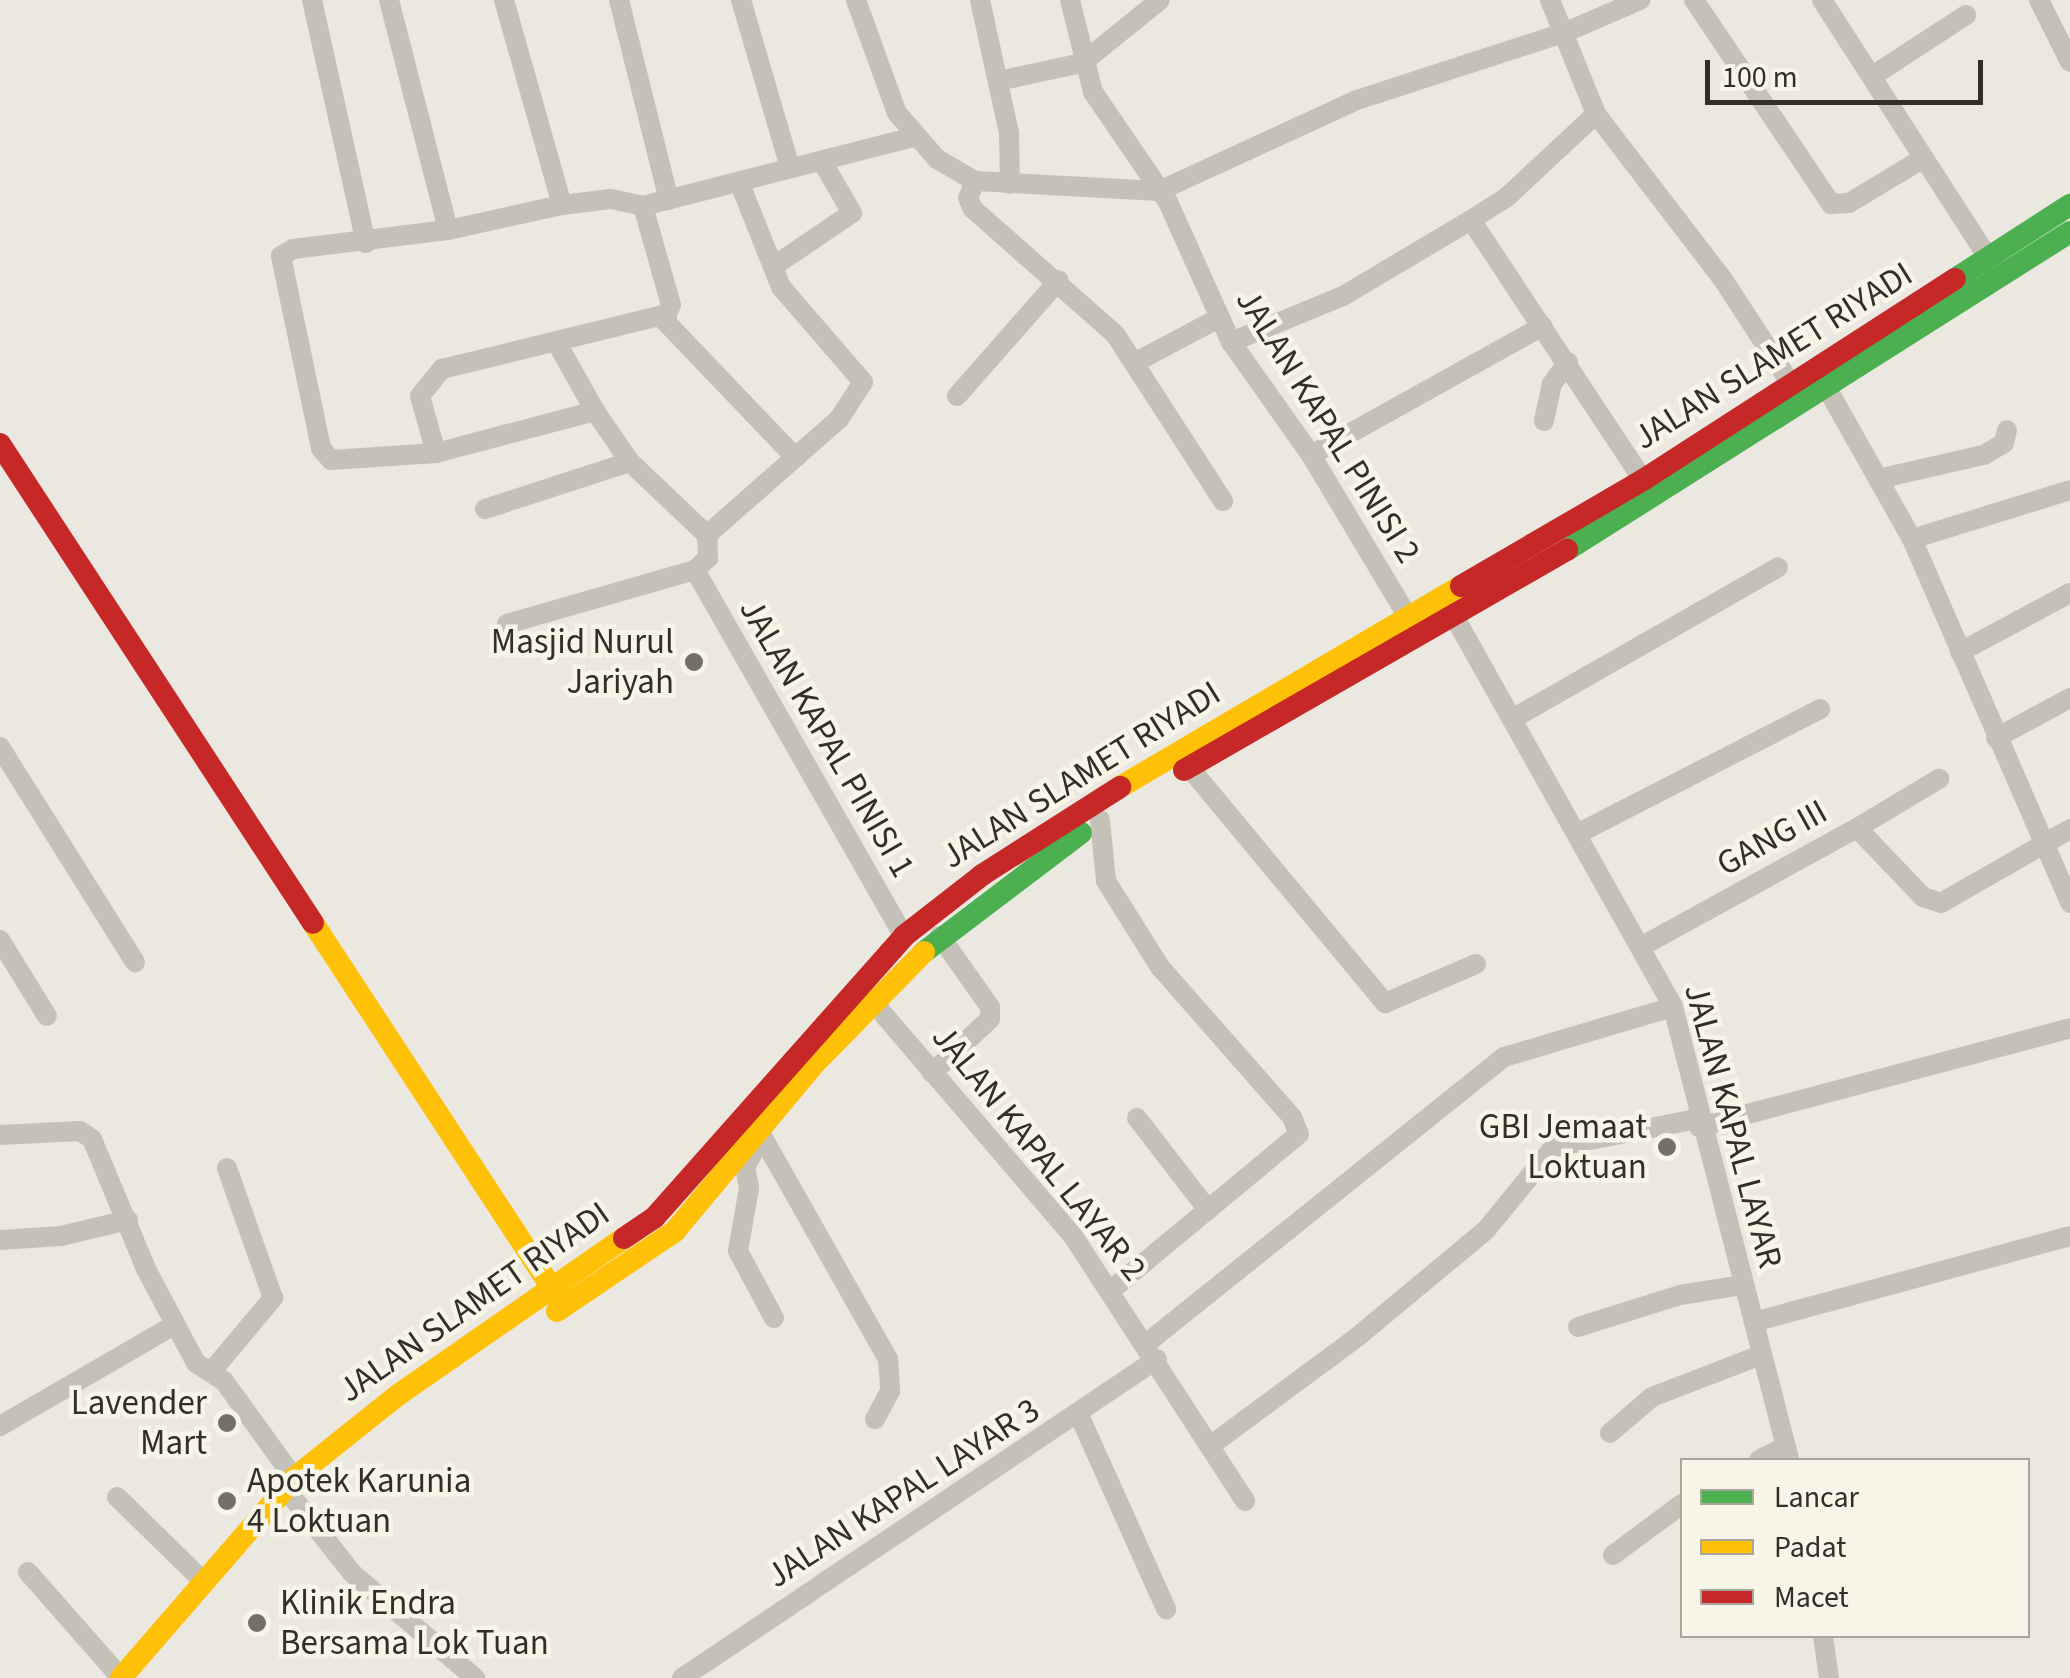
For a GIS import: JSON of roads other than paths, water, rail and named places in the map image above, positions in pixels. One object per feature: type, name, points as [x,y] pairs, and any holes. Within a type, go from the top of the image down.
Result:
[{"type":"street","points":[[312,0],[366,243]]},
{"type":"street","points":[[388,0],[448,230]]},
{"type":"street","points":[[504,0],[562,205]]},
{"type":"street","points":[[618,0],[669,200]]},
{"type":"street","points":[[740,0],[790,168]]},
{"type":"street","points":[[856,0],[890,98],[914,137],[975,180],[1159,191],[1357,100],[1566,32],[1640,0]]},
{"type":"street","points":[[980,0],[1009,133],[1010,184]]},
{"type":"street","name":"JALAN KAPAL PINISI 2","points":[[1070,0],[1082,62],[1093,92],[1159,191],[1230,342],[1310,455],[1416,629]]},
{"type":"street","points":[[998,81],[1082,62],[1160,0]]},
{"type":"street","points":[[1550,0],[1596,114],[1724,281],[1789,381]]},
{"type":"street","points":[[1694,0],[1831,204],[1849,203],[1924,158]]},
{"type":"street","points":[[1822,0],[1996,268]]},
{"type":"street","points":[[2039,0],[2070,62]]},
{"type":"street","points":[[1874,75],[1966,15]]},
{"type":"street","points":[[1230,342],[1343,296],[1507,198],[1596,114]]},
{"type":"street","points":[[594,412],[436,453],[338,463],[322,448],[281,256],[293,249],[448,230],[562,205],[612,200],[642,206],[914,137]]},
{"type":"street","points":[[774,266],[852,213],[823,163]]},
{"type":"street","points":[[975,180],[968,198],[972,208],[1105,322],[1223,501]]},
{"type":"street","points":[[707,535],[839,419],[863,382],[792,302],[740,184]]},
{"type":"street","name":"JALAN SLAMET RIYADI","points":[[141,1678],[294,1488],[408,1404],[638,1260],[674,1231],[873,1002],[989,884],[1084,806],[1416,629],[1454,618],[1828,390],[1996,268],[2070,205]]},
{"type":"street","points":[[642,206],[670,305],[663,319]]},
{"type":"street","points":[[1471,220],[1643,480]]},
{"type":"street","name":"JALAN SLAMET RIYADI","points":[[121,1678],[203,1582],[294,1488],[398,1395],[623,1244],[685,1188],[767,1082],[904,936],[1416,629],[1789,381],[2070,232]]},
{"type":"street","points":[[957,396],[1059,280]]},
{"type":"street","points":[[1134,363],[1219,318]]},
{"type":"street","points":[[436,453],[420,396],[429,380],[451,365],[663,319]]},
{"type":"street","points":[[663,319],[796,458]]},
{"type":"street","points":[[1310,455],[1543,326]]},
{"type":"street","points":[[508,624],[695,570],[708,558],[707,535],[630,462],[594,412],[557,342]]},
{"type":"street","points":[[1544,421],[1552,384],[1568,362]]},
{"type":"street","points":[[1828,390],[1912,539],[2070,903]]},
{"type":"street","points":[[1878,480],[1984,455],[2004,443],[2007,430]]},
{"type":"street","points":[[0,444],[552,1290]]},
{"type":"street","points":[[485,509],[630,462]]},
{"type":"street","points":[[1912,539],[2070,490]]},
{"type":"street","points":[[1512,719],[1778,566]]},
{"type":"street","name":"JALAN KAPAL PINISI 1","points":[[695,570],[904,936]]},
{"type":"street","points":[[1960,652],[2070,593]]},
{"type":"street","name":"JALAN KAPAL LAYAR","points":[[1454,618],[1644,945],[1673,1006],[1698,1123],[1787,1453]]},
{"type":"street","points":[[1996,738],[2070,698]]},
{"type":"street","points":[[1579,833],[1820,708]]},
{"type":"street","points":[[0,747],[135,962]]},
{"type":"street","points":[[1189,767],[1385,1003],[1476,964]]},
{"type":"street","points":[[1856,828],[1939,779]]},
{"type":"street","points":[[1100,820],[1106,881],[1160,967],[1297,1126],[1289,1144],[1112,1288]]},
{"type":"street","name":"GANG III","points":[[1644,945],[1856,828],[1932,903],[2070,829]]},
{"type":"street","points":[[932,1072],[990,1019],[990,1007],[940,936]]},
{"type":"street","points":[[0,940],[47,1016]]},
{"type":"street","name":"JALAN KAPAL LAYAR 2","points":[[873,1002],[1112,1288],[1245,1501]]},
{"type":"street","name":"JALAN KAPAL LAYAR 3","points":[[682,1678],[1080,1415],[1504,1057],[1673,1006]]},
{"type":"street","points":[[1210,1446],[1356,1338],[1474,1239],[1554,1147],[1698,1123],[2070,1028]]},
{"type":"street","points":[[1137,1118],[1208,1210]]},
{"type":"street","points":[[0,1136],[88,1135],[174,1325],[196,1363],[210,1372],[352,1573],[475,1678]]},
{"type":"street","points":[[760,1135],[745,1168],[749,1188],[738,1251],[774,1318]]},
{"type":"street","points":[[760,1135],[888,1359],[890,1391],[876,1419]]},
{"type":"street","points":[[210,1372],[273,1298],[227,1168]]},
{"type":"street","points":[[0,1240],[60,1236],[128,1220]]},
{"type":"street","points":[[1754,1322],[2070,1236]]},
{"type":"street","points":[[1578,1328],[1680,1295],[1743,1286]]},
{"type":"street","points":[[0,1426],[174,1325]]},
{"type":"street","points":[[1610,1433],[1652,1397],[1762,1354]]},
{"type":"street","points":[[1080,1415],[1166,1609]]},
{"type":"street","points":[[117,1497],[203,1582]]},
{"type":"street","points":[[1613,1554],[1680,1505]]},
{"type":"street","points":[[28,1572],[121,1678]]},
{"type":"street","points":[[1823,1638],[1829,1678]]},
{"type":"place","name":"Masjid Nurul Jariyah","points":[[694,662]]},
{"type":"place","name":"GBI Jemaat Loktuan","points":[[1667,1147]]},
{"type":"place","name":"Lavender Mart","points":[[227,1423]]},
{"type":"place","name":"Apotek Karunia 4 Loktuan","points":[[227,1501]]},
{"type":"place","name":"Klinik Endra Bersama Lok Tuan","points":[[257,1623]]}]
